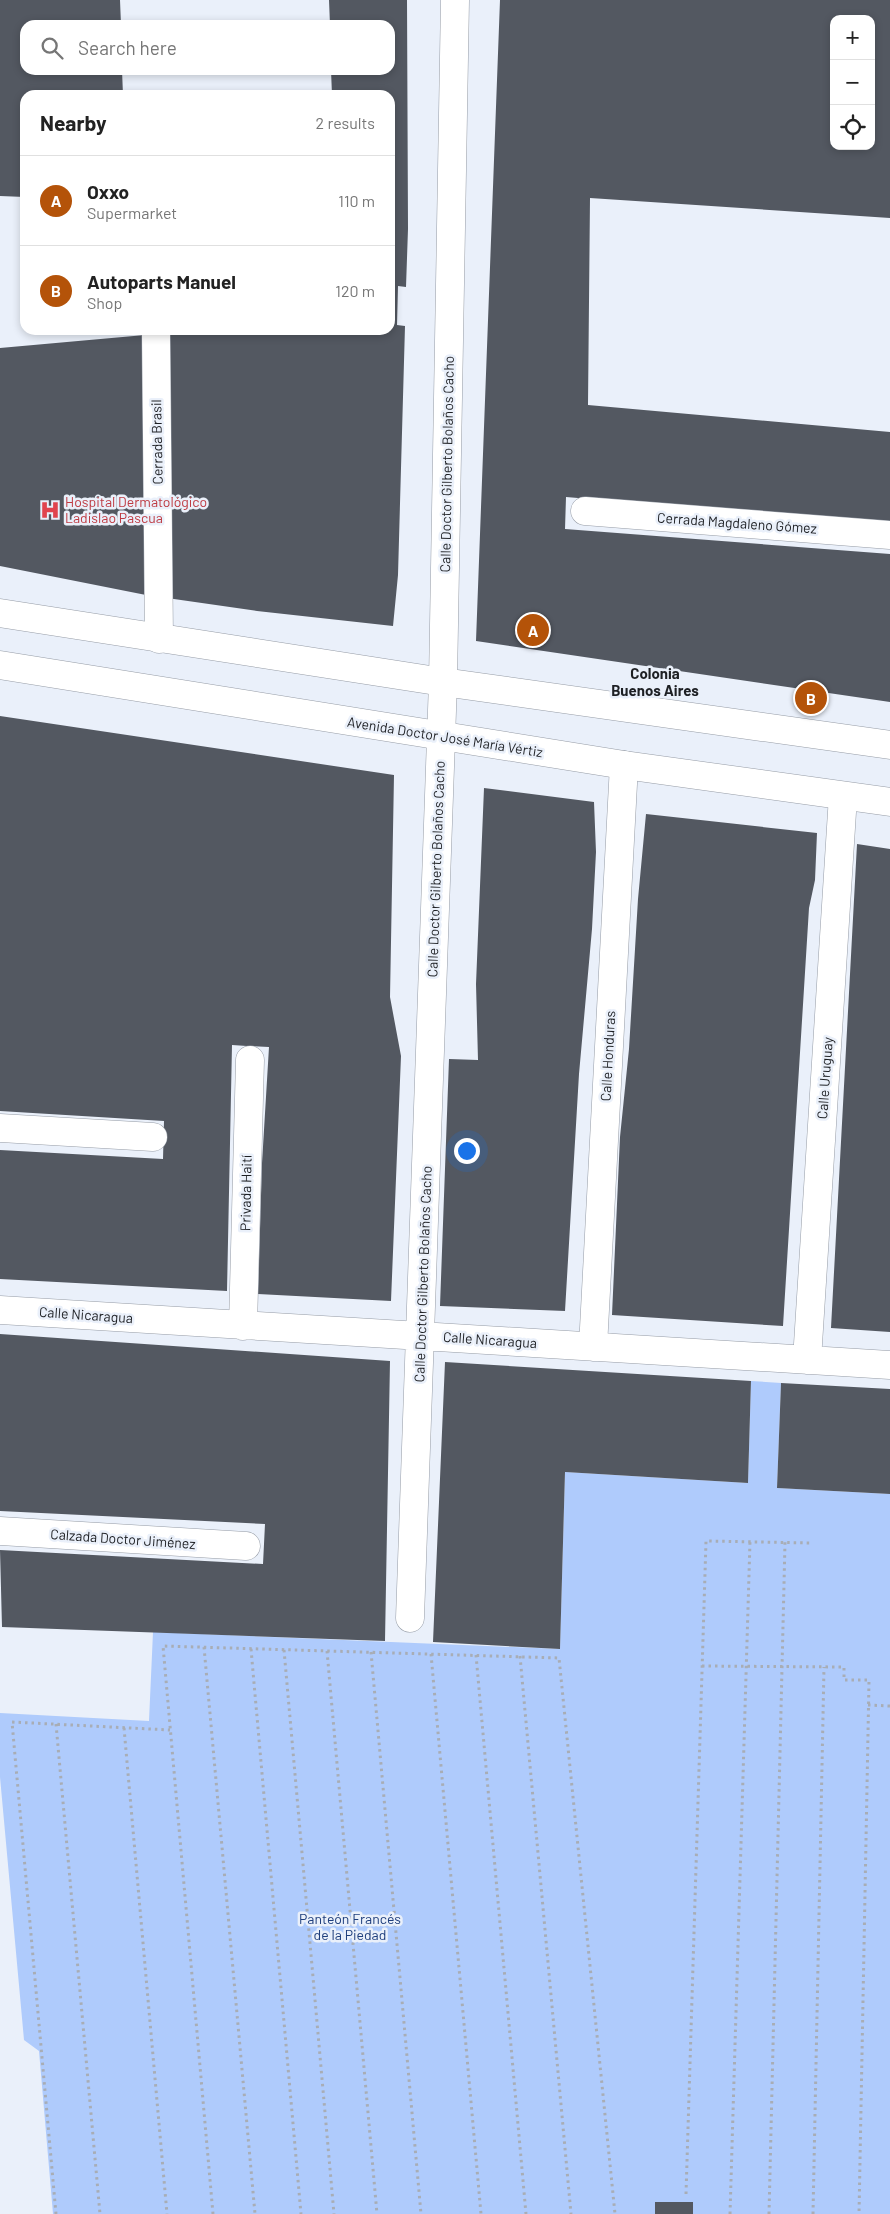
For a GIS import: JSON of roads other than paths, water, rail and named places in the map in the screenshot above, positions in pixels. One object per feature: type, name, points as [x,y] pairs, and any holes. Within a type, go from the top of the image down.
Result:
[{"type":"street","name":"Calle Doctor Gilberto Bolaños Cacho","points":[[410,1618],[443,682],[455,0]]},
{"type":"street","name":"Cerrada Brasil","points":[[156,335],[159,639]]},
{"type":"street","name":"Cerrada Magdaleno Gómez","points":[[585,511],[890,535]]},
{"type":"street","points":[[0,613],[443,682],[890,746]]},
{"type":"street","name":"Avenida Doctor José María Vértiz","points":[[0,665],[624,765],[890,802]]},
{"type":"street","name":"Calle Honduras","points":[[593,1346],[624,765]]},
{"type":"street","name":"Calle Uruguay","points":[[808,1360],[844,796]]},
{"type":"street","name":"Privada Haití","points":[[243,1326],[250,1060]]},
{"type":"street","points":[[0,1128],[153,1137]]},
{"type":"street","name":"Calle Nicaragua","points":[[0,1310],[890,1365]]},
{"type":"street","name":"Calzada Doctor Jiménez","points":[[0,1531],[246,1546]]},
{"type":"place","name":"Hospital Dermatológico Ladislao Pascua","points":[[50,510]]},
{"type":"place","name":"Oxxo","points":[[533,630]]},
{"type":"place","name":"Autoparts Manuel","points":[[811,698]]},
{"type":"district","name":"Colonia Buenos Aires","points":[[655,682]]},
{"type":"park label","name":"Panteón Francés de la Piedad","points":[[350,1928]]}]
